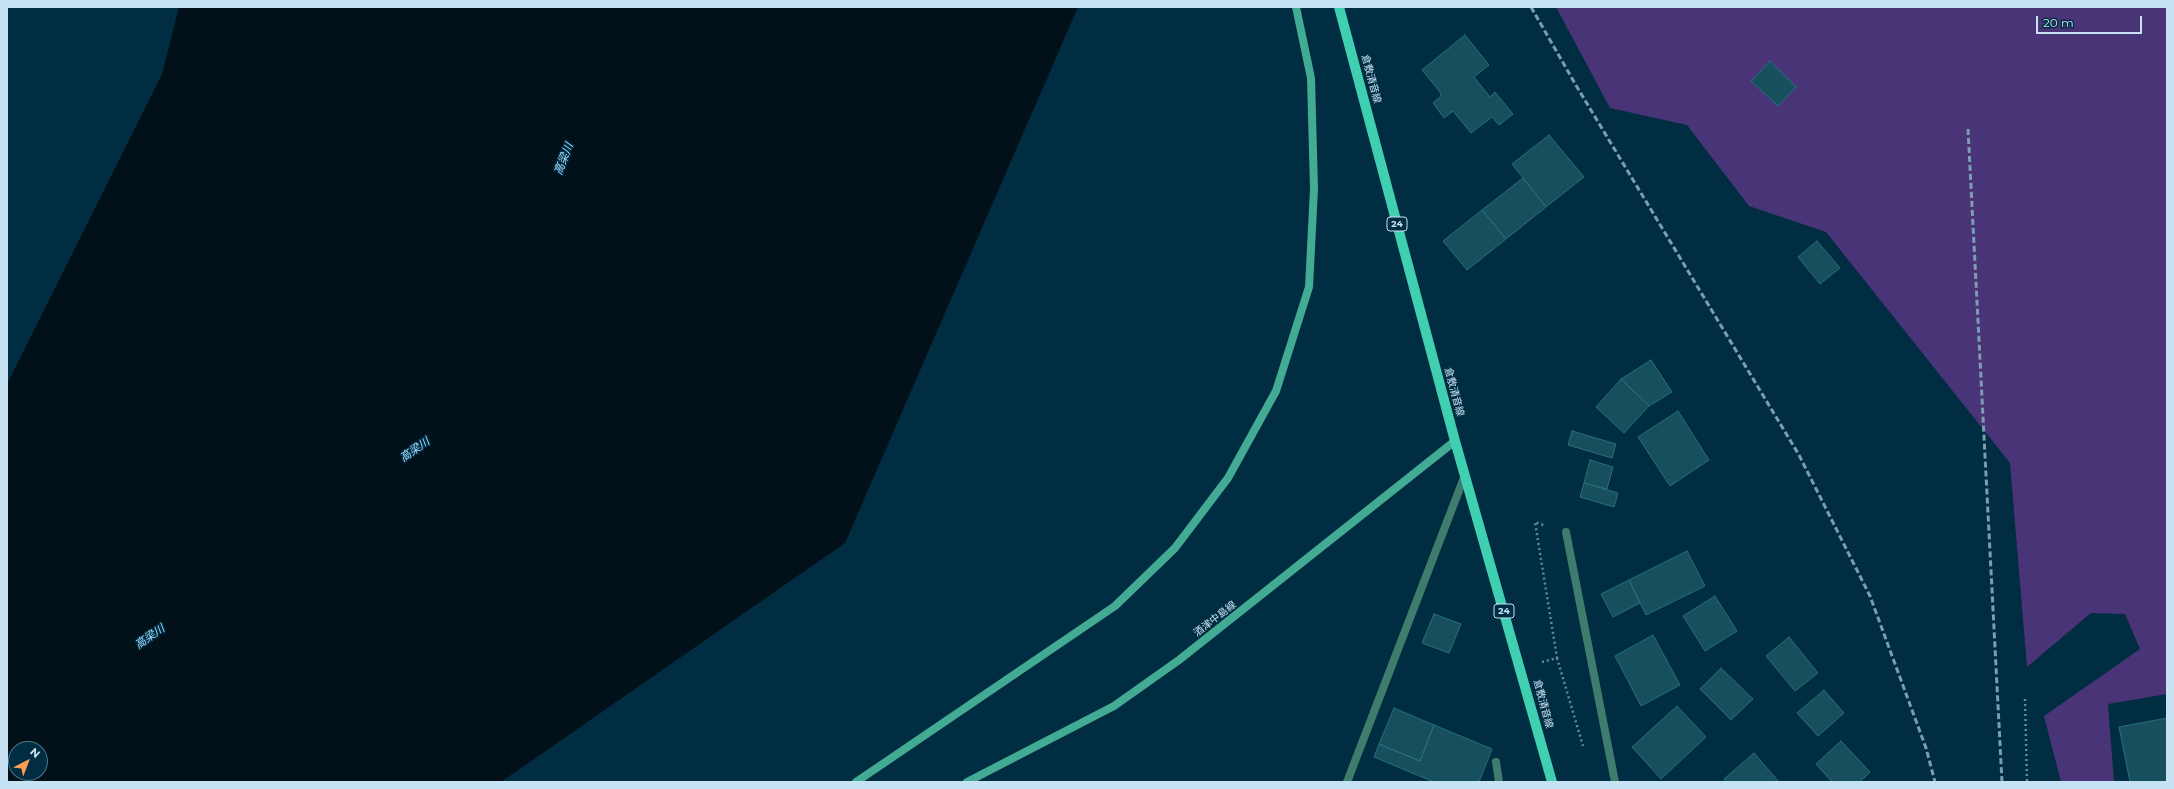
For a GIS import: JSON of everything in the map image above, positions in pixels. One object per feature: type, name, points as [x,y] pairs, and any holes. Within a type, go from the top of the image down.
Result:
[{"type":"main road","points":[[856,782],[1115,606],[1176,548],[1228,478],[1276,391],[1309,287],[1314,189],[1311,78],[1296,7]]},
{"type":"main road","name":"倉敷清音線","points":[[1339,7],[1455,441],[1552,782]]},
{"type":"main road","name":"酒津中島線","points":[[967,782],[1114,706],[1179,660],[1455,441]]},
{"type":"street","points":[[1347,782],[1465,475]]},
{"type":"street","points":[[1566,532],[1615,782]]},
{"type":"street","points":[[1496,762],[1499,782]]},
{"type":"path","points":[[1566,532],[1535,522],[1557,658],[1585,753]]},
{"type":"path","points":[[1520,667],[1557,658]]},
{"type":"path","points":[[2025,699],[2027,782]]},
{"type":"shaded area","points":[[1556,7],[2167,7],[2167,694],[2108,704],[2114,782],[2061,782],[2044,716],[2140,649],[2125,614],[2091,613],[2027,667],[2010,463],[1826,232],[1749,206],[1687,125],[1610,108]]},
{"type":"water","name":"高梁川","points":[[179,7],[1078,7],[845,543],[501,782],[7,782],[7,384],[162,74]]},
{"type":"building","points":[[1465,35],[1489,65],[1474,77],[1490,97],[1495,92],[1513,114],[1499,125],[1492,117],[1471,133],[1453,111],[1444,118],[1433,103],[1441,96],[1440,92],[1422,70]]},
{"type":"building","points":[[1770,61],[1796,87],[1778,106],[1751,81]]},
{"type":"building","points":[[1549,135],[1584,177],[1546,207],[1512,164]]},
{"type":"building","points":[[1523,178],[1546,207],[1506,239],[1482,210]]},
{"type":"building","points":[[1482,210],[1506,239],[1467,270],[1443,241]]},
{"type":"building","points":[[1817,241],[1840,268],[1820,284],[1798,257]]},
{"type":"building","points":[[1651,360],[1672,392],[1649,406],[1621,379]]},
{"type":"building","points":[[1621,379],[1649,406],[1624,433],[1596,407]]},
{"type":"building","points":[[1678,411],[1709,460],[1670,486],[1638,437]]},
{"type":"building","points":[[1572,431],[1616,444],[1612,458],[1568,445]]},
{"type":"building","points":[[1590,460],[1613,467],[1607,489],[1584,483]]},
{"type":"building","points":[[1584,483],[1618,493],[1614,507],[1580,497]]},
{"type":"building","points":[[1687,551],[1705,586],[1646,615],[1629,580]]},
{"type":"building","points":[[1629,580],[1640,603],[1613,617],[1601,594]]},
{"type":"building","points":[[1715,596],[1737,631],[1705,651],[1683,616]]},
{"type":"building","points":[[1434,614],[1461,624],[1449,653],[1422,643]]},
{"type":"building","points":[[1653,635],[1680,685],[1641,706],[1615,656]]},
{"type":"building","points":[[1789,637],[1818,673],[1795,691],[1766,656]]},
{"type":"building","points":[[1721,668],[1753,699],[1731,720],[1700,689]]},
{"type":"building","points":[[1824,690],[1844,713],[1818,736],[1797,713]]},
{"type":"building","points":[[1677,706],[1706,737],[1661,779],[1632,747]]},
{"type":"building","points":[[1394,708],[1434,725],[1420,761],[1379,744]]},
{"type":"building","points":[[2167,718],[2167,782],[2130,782],[2119,727]]},
{"type":"building","points":[[1434,725],[1492,749],[1479,782],[1434,782],[1374,757],[1379,744],[1420,761]]},
{"type":"building","points":[[1841,741],[1870,772],[1860,782],[1832,782],[1816,764]]},
{"type":"building","points":[[1754,753],[1779,782],[1726,782],[1724,779]]},
{"type":"railway","points":[[1531,7],[1577,87],[1799,455],[1870,596],[1926,748],[1935,782]]},
{"type":"railway","points":[[1968,129],[2002,782]]}]
